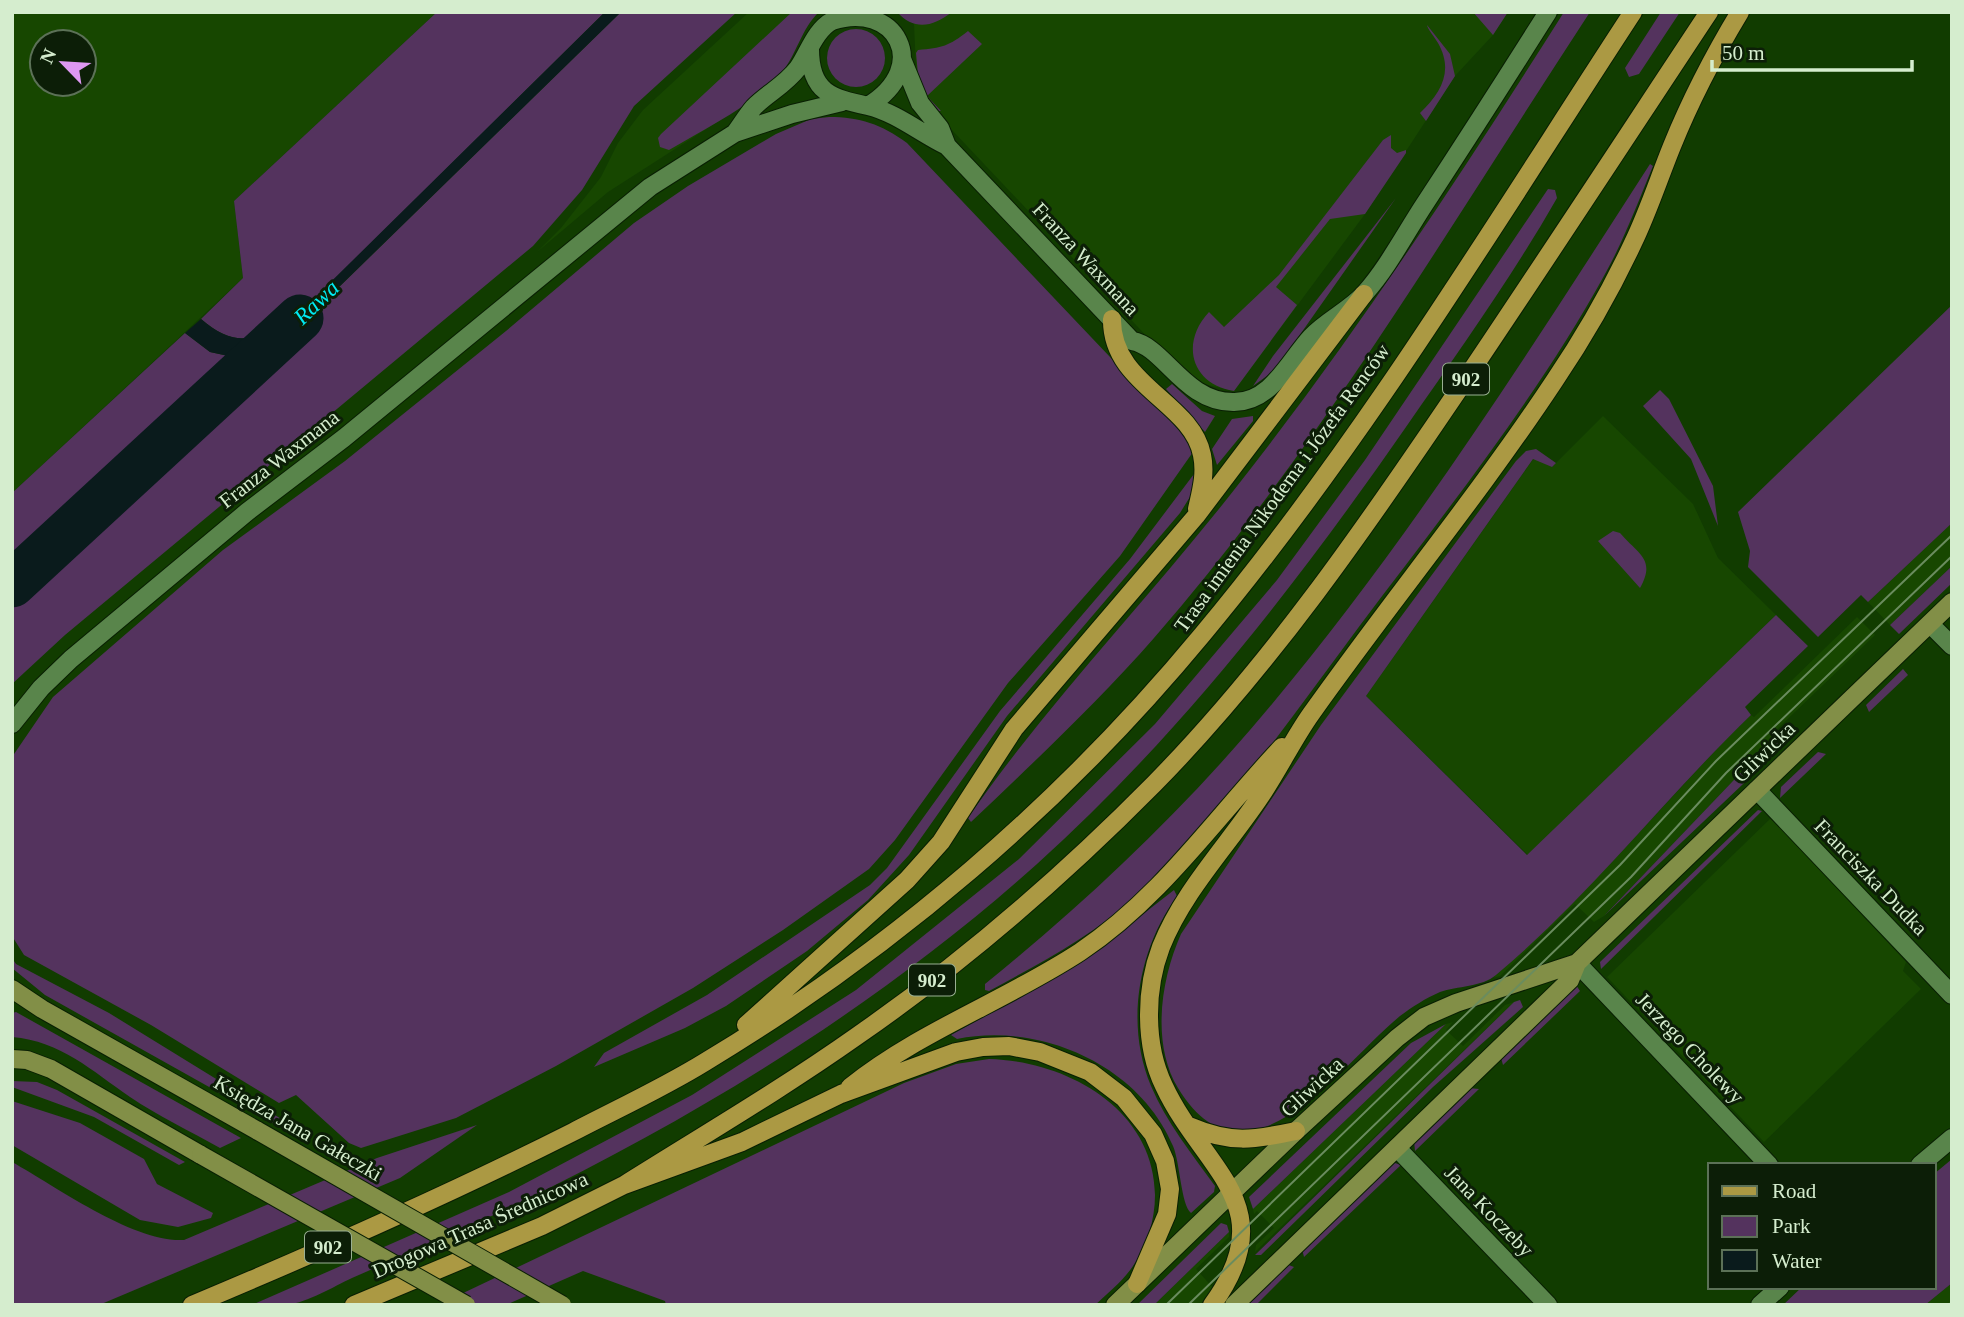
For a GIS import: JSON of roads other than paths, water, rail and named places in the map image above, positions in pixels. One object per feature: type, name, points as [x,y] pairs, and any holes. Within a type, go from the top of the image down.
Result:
[{"type":"main road","name":"Trasa imienia Nikodema i Józefa Renców","points":[[464,1187],[704,1063],[861,957],[952,887],[1049,799],[1173,669],[1287,526],[1381,395],[1633,12]]},
{"type":"main road","name":"902","points":[[624,1185],[814,1066],[911,996],[1008,920],[1065,869],[1204,731],[1290,625],[1400,477],[1709,12]]},
{"type":"main road","points":[[1212,1305],[1229,1281],[1240,1255],[1242,1231],[1231,1195],[1172,1102],[1156,1062],[1149,1014],[1154,968],[1161,947],[1182,907],[1264,792],[1308,720],[1489,474],[1581,340],[1633,243],[1697,89],[1740,12]]},
{"type":"main road","points":[[704,1063],[906,880],[941,842],[1014,729],[1196,516],[1364,294]]},
{"type":"main road","points":[[1112,319],[1112,338],[1118,355],[1192,432],[1202,452],[1203,485],[1196,516]]},
{"type":"main road","points":[[841,1094],[895,1054],[1027,983],[1079,952],[1125,919],[1168,879],[1249,782],[1308,720]]},
{"type":"main road","points":[[624,1185],[742,1142],[841,1094],[956,1052],[1009,1046],[1040,1052],[1090,1073],[1124,1098],[1153,1134],[1165,1161],[1170,1189],[1167,1214],[1137,1284]]},
{"type":"main road","points":[[1189,1125],[1212,1135],[1234,1140],[1256,1140],[1296,1131]]},
{"type":"main road","name":"Drogowa Trasa Średnicowa","points":[[354,1305],[542,1226],[624,1185]]},
{"type":"main road","name":"Drogowa Trasa Średnicowa","points":[[192,1305],[464,1187]]},
{"type":"street","name":"Franza Waxmana","points":[[947,146],[1132,341],[1144,343],[1170,370],[1199,391],[1224,402],[1250,401],[1273,384],[1312,335],[1364,294],[1548,12]]},
{"type":"street","points":[[735,133],[754,107],[781,87],[828,23],[850,14],[867,14],[891,28],[901,42],[902,58],[896,82],[868,106]]},
{"type":"street","points":[[810,49],[810,63],[818,84],[842,102]]},
{"type":"street","points":[[902,58],[920,103],[940,128],[947,146]]},
{"type":"street","points":[[735,133],[792,114],[842,102],[868,106],[900,118],[916,131],[947,146]]},
{"type":"street","name":"Franza Waxmana","points":[[12,724],[41,688],[71,659],[583,239],[650,187],[735,133]]},
{"type":"street","name":"Gliwicka","points":[[1234,1305],[1570,980],[1577,963],[1952,602]]},
{"type":"street","points":[[1930,624],[1952,646]]},
{"type":"street","name":"Franciszka Dudka","points":[[1758,790],[1952,995]]},
{"type":"street","name":"Gliwicka","points":[[1115,1305],[1296,1131],[1397,1038],[1424,1017],[1456,1003],[1577,963]]},
{"type":"street","name":"Jerzego Cholewy","points":[[1577,963],[1767,1163]]},
{"type":"street","name":"Księdza Jana Gałeczki","points":[[12,989],[42,1009],[562,1305]]},
{"type":"street","points":[[12,1059],[27,1060],[51,1069],[466,1305]]},
{"type":"street","points":[[1922,1163],[1952,1138]]},
{"type":"street","name":"Jana Koczeby","points":[[1397,1148],[1548,1305]]},
{"type":"street","points":[[1760,1305],[1778,1289]]},
{"type":"water","points":[[605,12],[621,12],[261,363],[210,352],[185,333],[201,319],[222,334],[242,338],[262,334],[284,320],[288,324]]},
{"type":"waterway","name":"Rawa","points":[[12,584],[300,318]]},
{"type":"tram line","points":[[1166,1305],[1620,865],[1716,761],[1952,535]]},
{"type":"tram line","points":[[1188,1305],[1631,877],[1726,773],[1952,556]]}]
